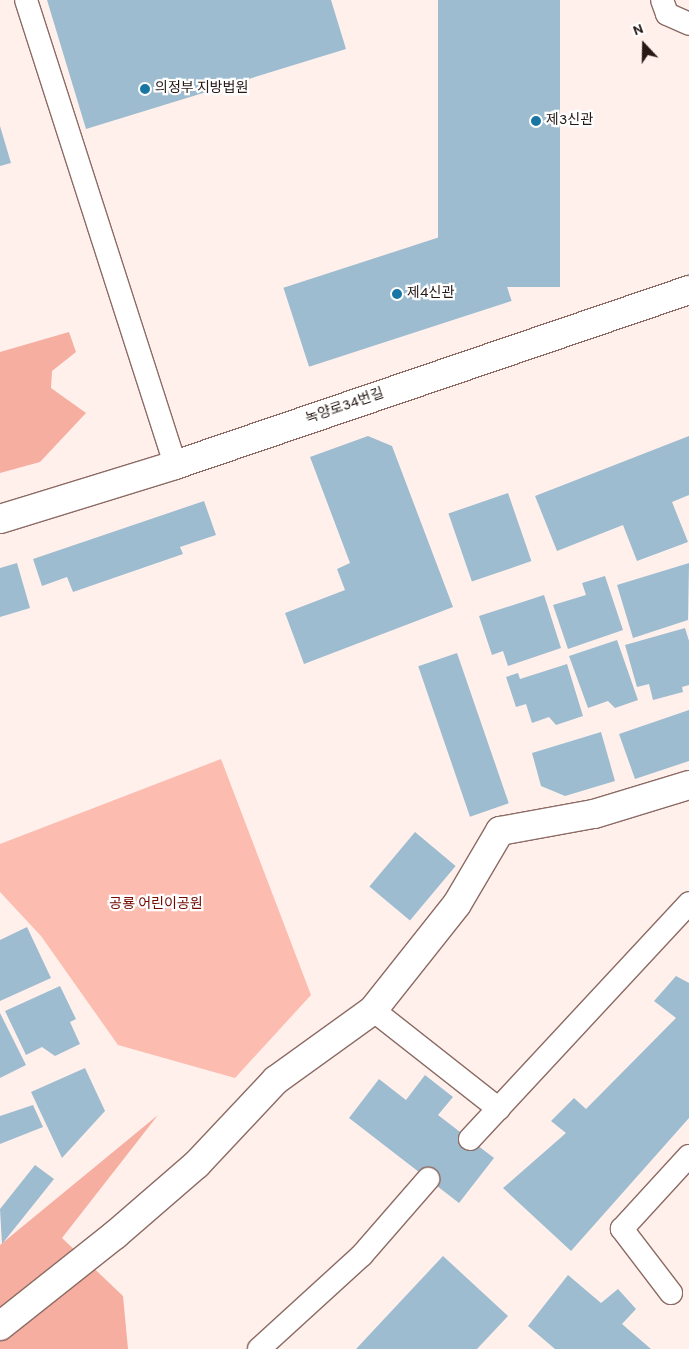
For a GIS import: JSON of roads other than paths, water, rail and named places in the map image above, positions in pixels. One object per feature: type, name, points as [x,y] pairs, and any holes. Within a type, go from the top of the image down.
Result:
[{"type":"street","name":"녹양로34번길","points":[[0,519],[175,465],[687,296]]},
{"type":"street","points":[[0,1326],[115,1235],[197,1164],[276,1080],[373,1010],[456,904],[500,831],[594,814],[689,785]]},
{"type":"lane","points":[[26,0],[175,465]]},
{"type":"lane","points":[[662,0],[667,14],[689,24]]},
{"type":"lane","points":[[470,1139],[689,903]]},
{"type":"lane","points":[[373,1010],[499,1109]]},
{"type":"lane","points":[[671,1293],[622,1229],[689,1156]]},
{"type":"lane","points":[[259,1349],[362,1255],[428,1179]]},
{"type":"place","name":"의정부 지방법원","points":[[145,89]]},
{"type":"place","name":"제3신관","points":[[536,121]]},
{"type":"place","name":"제4신관","points":[[397,294]]},
{"type":"park label","name":"공룡 어린이공원","points":[[156,905]]}]
